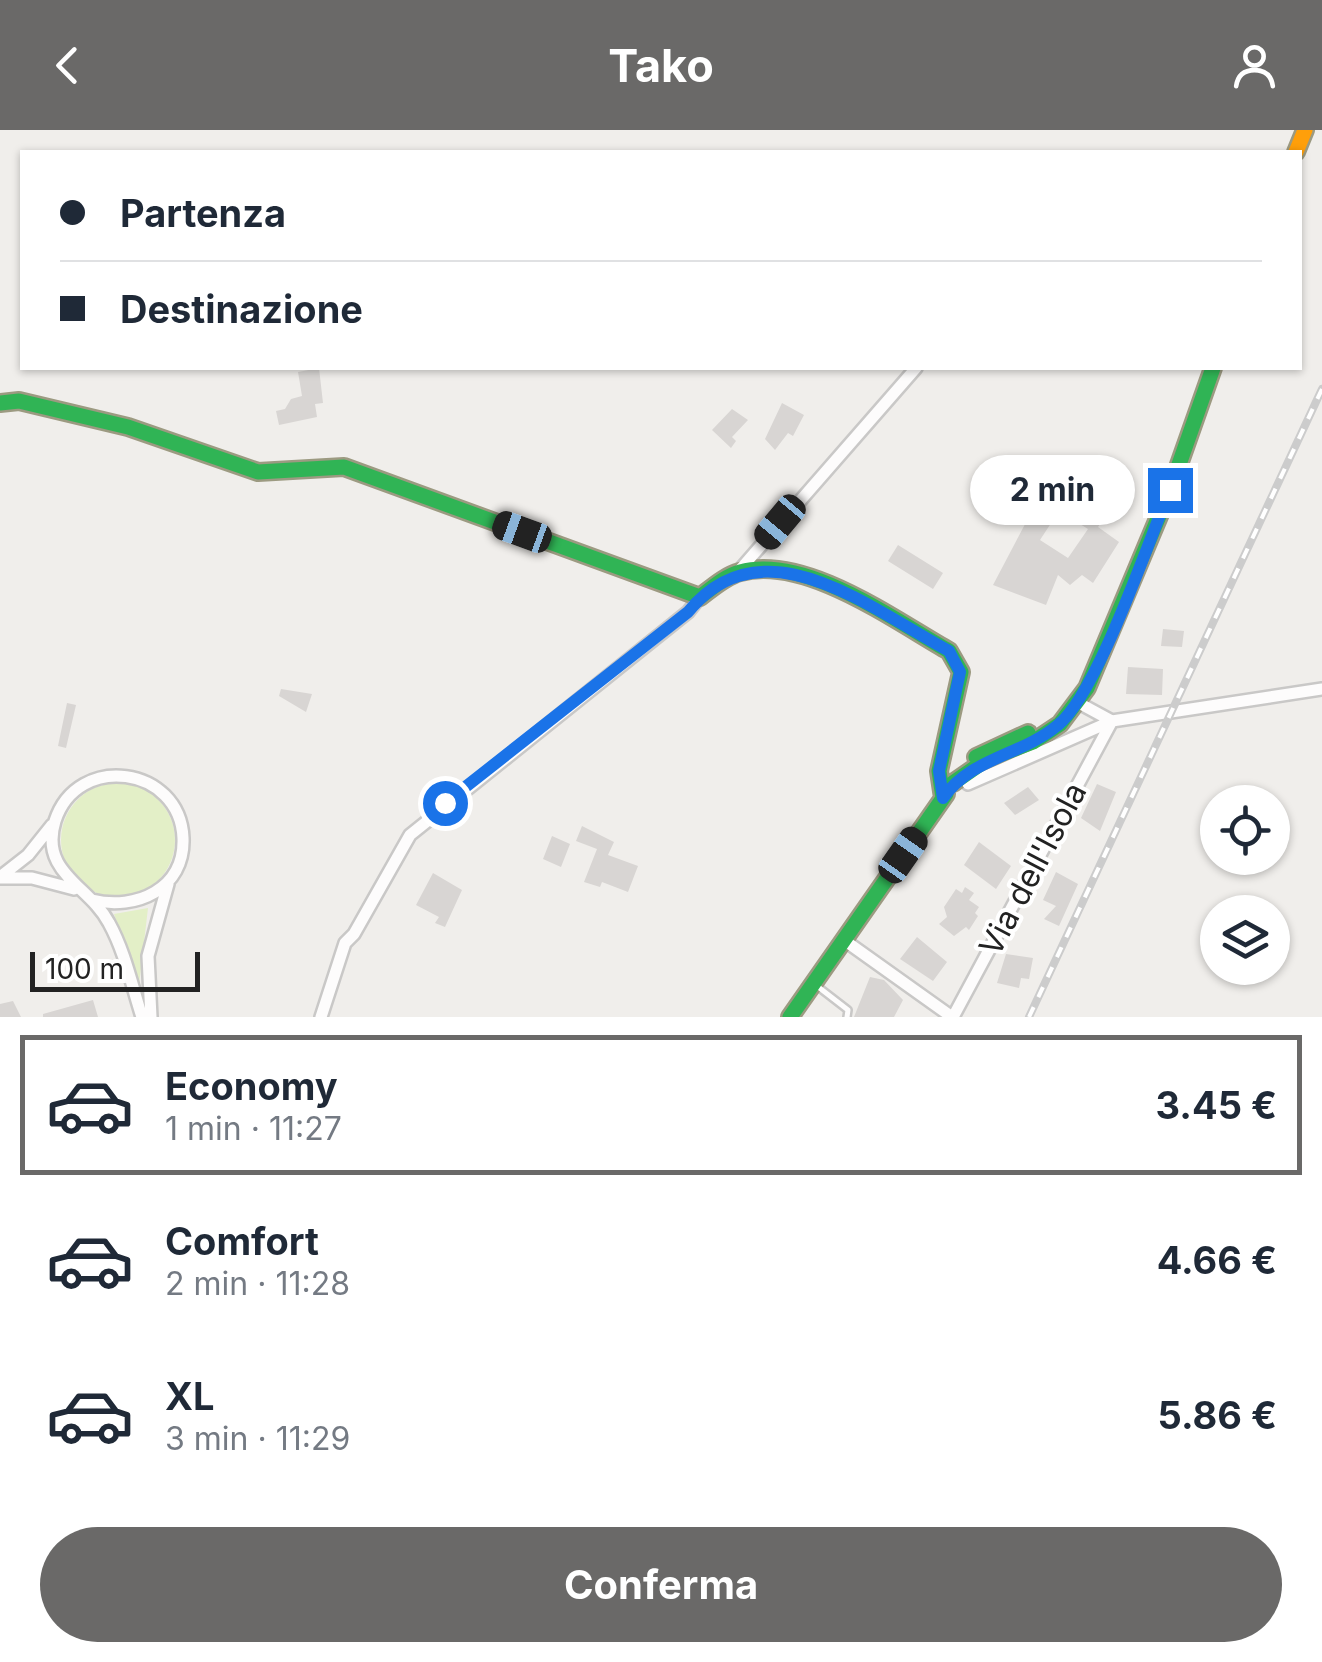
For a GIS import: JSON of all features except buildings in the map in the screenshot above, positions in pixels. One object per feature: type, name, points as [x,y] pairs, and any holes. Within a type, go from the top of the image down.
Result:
[{"type":"street","points":[[321,1017],[345,942],[354,934],[410,835],[688,612],[700,597],[738,572],[914,370]]},
{"type":"street","points":[[790,1017],[943,798],[986,760],[1032,742],[1060,724],[1087,688],[1170,490],[1212,370]]},
{"type":"street","points":[[0,403],[19,401],[128,427],[258,472],[319,465],[344,467],[700,597]]},
{"type":"street","points":[[738,572],[784,570],[826,585],[949,651],[960,672],[939,771],[943,798]]},
{"type":"street","points":[[961,783],[1112,721],[1322,689]]},
{"type":"street","points":[[1076,702],[1112,721]]},
{"type":"street","name":"Via dell'Isola","points":[[844,940],[953,1017],[1112,721]]},
{"type":"street","points":[[0,878],[28,855],[55,822],[64,802],[90,781],[122,774],[144,780],[163,792],[182,823],[180,860],[169,881],[148,956],[151,1017]]},
{"type":"street","points":[[55,822],[55,858],[74,889]]},
{"type":"street","points":[[0,878],[32,878],[113,905],[134,904],[169,881]]},
{"type":"street","points":[[92,900],[117,939],[142,1017]]},
{"type":"lane","points":[[813,984],[848,1010],[847,1017]]},
{"type":"green space","points":[[118,783],[140,788],[158,800],[170,818],[175,840],[170,862],[158,880],[140,892],[118,897],[96,892],[78,880],[66,862],[61,840],[66,818],[78,800],[96,788]]},
{"type":"green space","points":[[148,908],[139,985],[114,914]]},
{"type":"railway","points":[[1029,1017],[1322,389]]},
{"type":"traffic: fast","points":[[953,783],[986,760],[1033,742],[1060,724],[1087,688],[1170,490],[1212,370]]},
{"type":"traffic: fast","points":[[0,403],[19,401],[128,427],[258,472],[344,467],[700,597],[740,572],[792,572],[820,581],[949,651],[961,672],[939,771],[943,798]]},
{"type":"traffic: fast","points":[[976,757],[1028,733]]},
{"type":"traffic: fast","points":[[790,1017],[946,794]]},
{"type":"traffic: slow","points":[[1297,150],[1305,130]]},
{"type":"route","points":[[445,803],[688,612],[700,597],[738,572],[767,568],[826,585],[949,651],[957,661],[960,672],[939,771],[943,798],[954,783],[986,760],[1032,742],[1060,724],[1087,688],[1170,490]]}]
